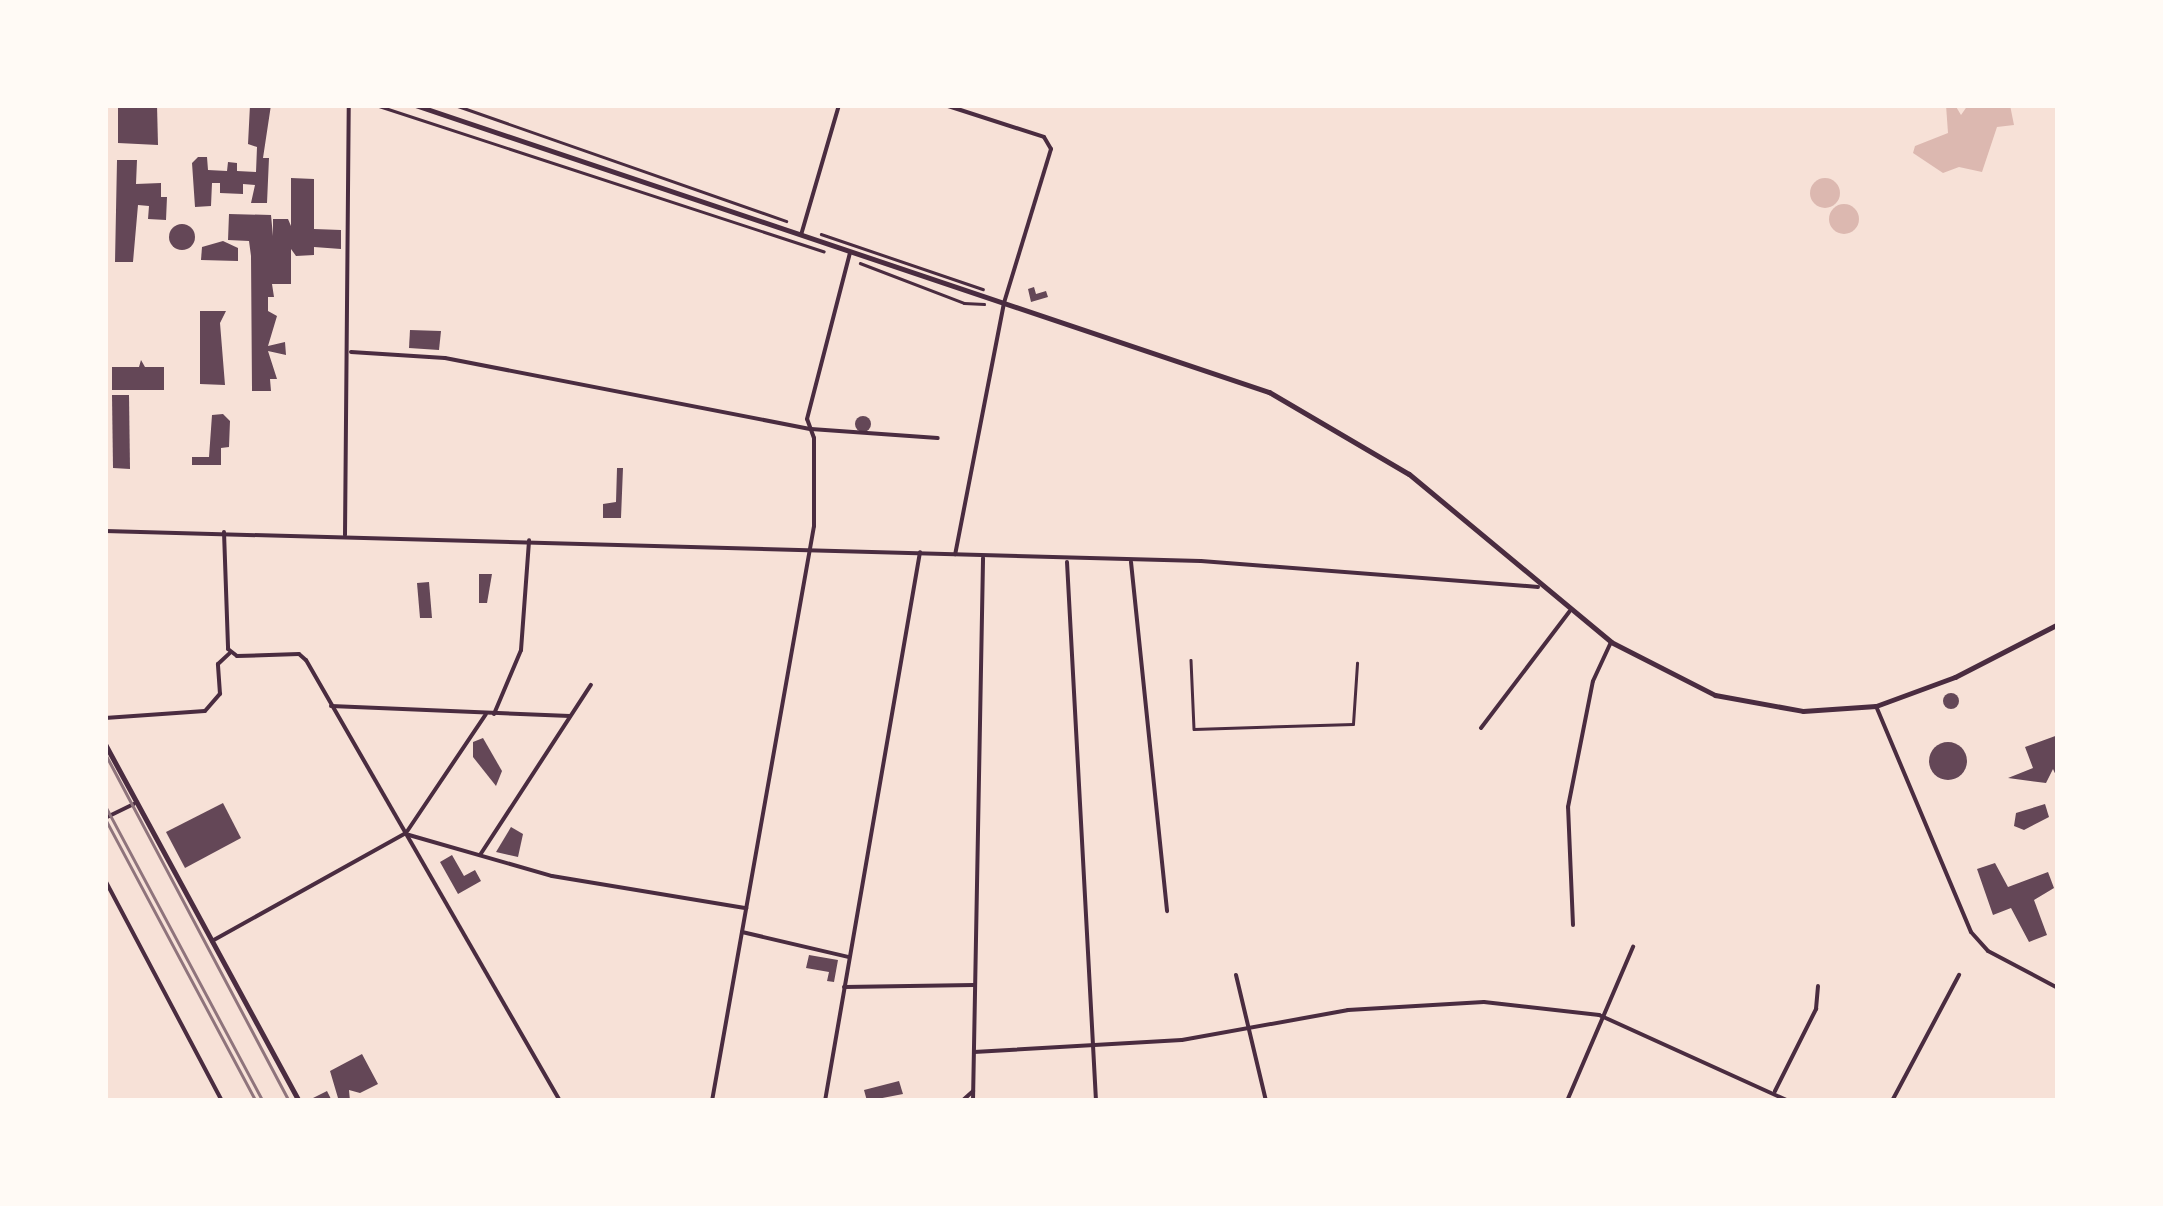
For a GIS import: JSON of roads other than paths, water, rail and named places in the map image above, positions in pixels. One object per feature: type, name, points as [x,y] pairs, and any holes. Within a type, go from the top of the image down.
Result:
[{"type":"street","points":[[346,535],[351,352],[349,105]]},
{"type":"street","points":[[415,105],[801,233],[850,256],[1270,392],[1408,474],[1538,588],[1612,642],[1688,684],[1736,700],[1809,712],[1876,706],[1954,677],[2058,624]]},
{"type":"street","points":[[801,233],[840,105]]},
{"type":"street","points":[[946,105],[1050,143],[1004,303],[955,554]]},
{"type":"street","points":[[712,1101],[810,547],[808,419],[850,256]]},
{"type":"street","points":[[351,352],[445,358],[810,429],[938,438]]},
{"type":"street","points":[[105,530],[810,547],[1067,562],[1201,561],[1538,588]]},
{"type":"street","points":[[224,532],[230,653]]},
{"type":"street","points":[[494,714],[520,650],[529,540]]},
{"type":"street","points":[[825,1101],[920,552]]},
{"type":"street","points":[[973,1101],[983,558]]},
{"type":"street","points":[[1067,562],[1096,1101]]},
{"type":"street","points":[[1131,562],[1167,912]]},
{"type":"street","points":[[1481,728],[1569,612]]},
{"type":"street","points":[[1574,925],[1568,808],[1593,681],[1612,642]]},
{"type":"street","points":[[105,718],[205,711],[220,694],[218,664],[230,653],[299,654],[560,1101]]},
{"type":"street","points":[[480,855],[591,685]]},
{"type":"street","points":[[332,706],[570,716]]},
{"type":"street","points":[[1876,706],[1971,932],[1988,951],[2058,988]]},
{"type":"street","points":[[212,941],[406,833],[486,714]]},
{"type":"street","points":[[105,744],[134,804],[298,1101]]},
{"type":"street","points":[[105,818],[134,804]]},
{"type":"street","points":[[406,833],[552,876],[746,908]]},
{"type":"street","points":[[105,880],[222,1101]]},
{"type":"street","points":[[742,932],[849,957]]},
{"type":"street","points":[[1567,1100],[1599,1015],[1633,947]]},
{"type":"street","points":[[1236,975],[1266,1101]]},
{"type":"street","points":[[1892,1101],[1959,975]]},
{"type":"street","points":[[844,987],[975,985]]},
{"type":"street","points":[[1774,1093],[1816,1009],[1818,986]]},
{"type":"street","points":[[974,1052],[1248,1029],[1400,1005],[1484,1002],[1599,1015],[1790,1101]]},
{"type":"street","points":[[962,1101],[973,1092]]},
{"type":"street","points":[[1406,1101],[1584,1101]]},
{"type":"tram line","points":[[105,753],[289,1101]]},
{"type":"tram line","points":[[105,805],[263,1101]]},
{"type":"railway","points":[[105,818],[256,1101]]}]
